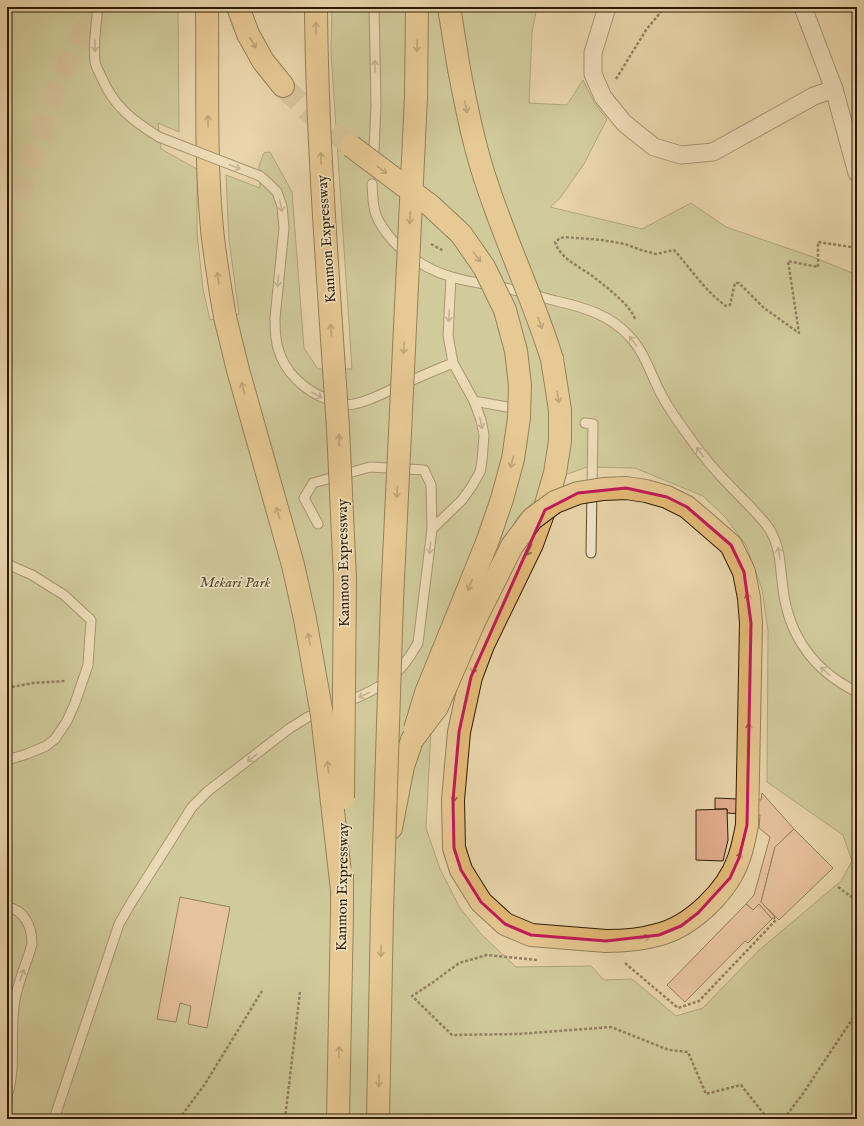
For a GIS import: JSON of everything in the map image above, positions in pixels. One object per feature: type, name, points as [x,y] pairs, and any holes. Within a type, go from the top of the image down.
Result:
[{"type":"highway","points":[[207,7],[209,180],[212,228],[218,276],[225,317],[238,370],[293,565],[306,619],[322,715],[342,890]]},
{"type":"highway","points":[[238,7],[248,34],[263,61],[283,86]]},
{"type":"highway","name":"Kanmon Expressway","points":[[316,7],[316,48],[323,205],[338,428],[345,579],[338,1119]]},
{"type":"highway","points":[[378,1119],[382,894],[392,600],[416,96],[417,7]]},
{"type":"highway","points":[[412,740],[437,707],[474,622],[512,546],[532,519],[555,502],[578,493],[603,489],[626,488],[646,491],[667,497],[687,507],[731,545],[744,572],[749,598],[751,623],[747,825],[739,858],[730,878],[715,897],[698,913],[680,926],[659,935],[633,940],[606,941],[531,935],[505,924],[481,902],[461,870],[454,848],[453,800],[459,732],[471,678],[483,645],[532,544],[544,511],[554,473],[560,441],[560,410],[552,358],[534,307],[498,216],[477,154],[468,114],[449,7]]},
{"type":"highway","points":[[351,146],[431,206],[461,234],[484,267],[505,310],[516,351],[520,385],[519,418],[514,452],[502,499],[488,540],[426,693],[403,766],[393,817],[382,894]]},
{"type":"street","points":[[607,7],[593,53],[593,74],[603,97],[624,123],[654,147],[680,155],[713,152],[814,96],[834,90]]},
{"type":"street","points":[[808,7],[804,10],[834,90],[857,173]]},
{"type":"lane","points":[[98,7],[94,33],[95,64],[103,81],[120,108],[139,124],[159,137],[260,176],[277,192],[282,206],[284,228],[275,318],[275,333],[283,362],[291,374],[304,388],[320,397],[336,403],[352,405],[370,400],[418,377],[453,363]]},
{"type":"lane","points":[[374,7],[376,105],[374,150]]},
{"type":"lane","points":[[372,184],[373,205],[377,219],[388,235],[404,252],[425,266],[451,277],[576,306],[598,314],[616,323],[630,337],[641,352],[672,412],[690,438],[706,460],[762,519],[769,529],[779,551],[783,591],[787,610],[794,630],[802,646],[826,673],[844,686],[857,692]]},
{"type":"lane","points":[[432,529],[462,500],[480,472],[484,435],[481,420],[474,401],[453,363],[448,336],[451,277]]},
{"type":"lane","points":[[474,401],[507,407]]},
{"type":"lane","points":[[585,423],[593,424],[591,553]]},
{"type":"lane","points":[[54,1119],[119,924],[192,807],[208,791],[290,728],[308,717],[362,696],[382,686],[397,674],[410,657],[418,643],[432,529],[431,485],[424,470],[370,467],[313,483],[304,498],[318,524]]},
{"type":"lane","points":[[7,564],[32,575],[64,595],[91,620],[88,665],[67,721],[55,739],[46,746],[7,760]]},
{"type":"lane","points":[[7,907],[13,908],[20,912],[25,919],[32,934],[32,944],[14,1000],[11,1077],[7,1096]]},
{"type":"path","points":[[603,97],[610,90],[646,30],[666,7]]},
{"type":"path","points":[[641,352],[634,314],[616,295],[566,258],[555,242],[564,237],[610,241],[656,254],[674,250],[704,287],[726,306],[730,305],[735,283],[739,283],[747,293],[764,308],[799,334],[788,261],[818,267],[818,242],[857,248]]},
{"type":"path","points":[[7,688],[33,683],[66,681],[88,660]]},
{"type":"path","points":[[838,887],[857,902]]},
{"type":"path","points":[[621,959],[678,1008],[699,1001],[776,920],[774,918]]},
{"type":"path","points":[[538,960],[487,955],[459,963],[412,996],[452,1035],[518,1034],[611,1027],[669,1050],[688,1052],[706,1094],[741,1085],[768,1119]]},
{"type":"path","points":[[179,1119],[205,1084],[262,990]]},
{"type":"path","points":[[285,1119],[300,992]]},
{"type":"path","points":[[784,1119],[804,1092],[857,1012]]},
{"type":"highlighted area","points":[[626,488],[667,497],[687,507],[731,545],[744,572],[751,623],[747,825],[739,858],[730,878],[698,913],[681,926],[659,935],[606,941],[531,935],[505,924],[481,902],[461,870],[454,848],[453,800],[459,732],[471,677],[545,510],[578,493]]},
{"type":"green space","name":"Mekari Park","points":[[7,7],[178,7],[179,132],[158,123],[161,149],[197,169],[197,233],[203,289],[210,320],[239,314],[229,240],[226,175],[260,188],[259,166],[264,153],[270,152],[292,192],[304,348],[318,369],[352,369],[331,52],[332,7],[537,7],[532,32],[529,103],[567,105],[583,80],[595,104],[607,119],[584,164],[560,198],[550,207],[642,229],[691,203],[726,227],[813,257],[857,275],[857,1119],[7,1119]],"holes":[[[587,467],[635,468],[703,496],[726,518],[746,545],[762,589],[768,631],[767,782],[843,835],[852,861],[841,881],[757,952],[703,1008],[676,1016],[632,979],[604,980],[591,966],[516,967],[481,934],[460,908],[440,869],[426,828],[431,730],[485,608],[516,519],[559,477]]]},
{"type":"building","points":[[762,793],[794,829],[775,847],[761,902],[775,917],[772,919],[759,904],[753,910],[746,904],[754,895],[770,837],[759,828],[760,815],[727,813],[727,809],[715,809],[715,798],[761,800]]},
{"type":"building","points":[[727,809],[728,840],[723,861],[696,860],[696,810]]},
{"type":"building","points":[[794,829],[833,868],[779,920],[761,902],[775,847]]},
{"type":"building","points":[[180,897],[230,907],[207,1028],[188,1024],[191,1006],[180,1003],[176,1022],[157,1019]]},
{"type":"building","points":[[746,904],[753,910],[759,904],[772,919],[748,943],[745,941],[685,1002],[667,985]]},
{"type":"tunnel","points":[[7,230],[53,94],[96,7]]},
{"type":"tunnel","points":[[283,86],[307,110],[351,146]]}]
